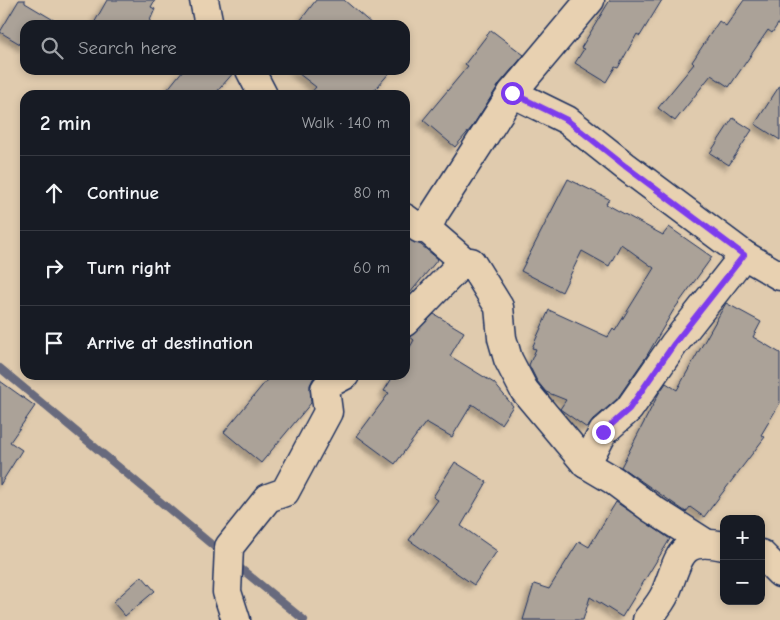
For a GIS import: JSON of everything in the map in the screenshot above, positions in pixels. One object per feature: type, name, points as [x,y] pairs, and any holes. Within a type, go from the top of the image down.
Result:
[{"type":"street","points":[[204,0],[209,20]]},
{"type":"street","points":[[590,0],[512,93],[434,214],[416,224],[464,261],[471,262],[499,306],[502,338],[508,359],[524,390],[586,464],[613,480],[652,509],[714,544]]},
{"type":"street","points":[[254,75],[261,90]]},
{"type":"street","points":[[512,93],[567,120],[744,255],[780,276]]},
{"type":"street","points":[[586,464],[603,432],[629,409],[674,344],[744,255]]},
{"type":"street","points":[[410,317],[464,261]]},
{"type":"street","points":[[236,620],[227,592],[229,547],[268,498],[285,492],[328,412],[325,389],[336,380]]},
{"type":"street","points":[[647,620],[664,596],[674,567],[687,547],[714,544]]},
{"type":"street","points":[[765,558],[780,573]]},
{"type":"building","points":[[19,0],[25,0],[25,3],[54,20],[20,20],[20,44],[0,32]]},
{"type":"building","points":[[107,0],[155,0],[151,7],[155,9],[150,20],[96,20]]},
{"type":"building","points":[[316,0],[344,0],[367,20],[301,20]]},
{"type":"building","points":[[610,0],[662,0],[640,36],[637,34],[618,68],[615,67],[606,82],[575,63],[584,49],[581,48]]},
{"type":"building","points":[[744,0],[780,0],[780,21],[772,33],[768,30],[729,87],[711,75],[675,121],[658,108],[694,64],[692,62],[719,21],[726,26]]},
{"type":"building","points":[[491,30],[524,55],[500,83],[472,127],[455,147],[423,120],[468,66],[465,64]]},
{"type":"building","points":[[179,75],[232,75],[218,90],[167,90]]},
{"type":"building","points":[[300,75],[388,75],[374,90],[313,90],[316,87]]},
{"type":"building","points":[[780,85],[780,140],[755,124]]},
{"type":"building","points":[[733,118],[752,130],[729,165],[710,153]]},
{"type":"building","points":[[568,179],[609,199],[606,204],[663,235],[669,227],[712,257],[673,311],[646,357],[617,399],[593,420],[587,428],[560,409],[566,400],[546,392],[537,381],[529,365],[536,349],[532,348],[549,310],[608,337],[613,329],[615,331],[654,268],[621,244],[609,266],[582,251],[562,292],[521,271]]},
{"type":"building","points":[[410,240],[421,245],[438,259],[410,293]]},
{"type":"building","points":[[726,303],[761,322],[753,337],[780,353],[780,403],[761,435],[765,437],[704,517],[690,507],[686,512],[621,467],[659,393],[666,383],[677,390]]},
{"type":"building","points":[[434,314],[464,332],[450,356],[494,383],[513,406],[501,424],[472,404],[452,437],[426,422],[395,464],[357,436],[389,393],[384,391],[391,380],[410,380],[410,347],[414,340],[410,337]]},
{"type":"building","points":[[267,380],[312,380],[310,385],[311,403],[261,463],[224,432]]},
{"type":"building","points":[[0,381],[35,406],[10,442],[22,450],[0,485]]},
{"type":"building","points":[[455,462],[487,482],[461,526],[497,551],[474,585],[409,540],[438,500],[433,497]]},
{"type":"building","points":[[616,502],[670,539],[622,617],[590,597],[583,620],[523,620],[534,584],[549,589],[579,541],[589,547]]},
{"type":"building","points":[[142,576],[155,591],[125,616],[113,602]]},
{"type":"waterway","points":[[0,368],[223,554]]},
{"type":"waterway","points":[[234,563],[304,620]]},
{"type":"route","points":[[512,93],[567,120],[600,148],[744,255],[674,344],[629,409],[603,432]]}]
